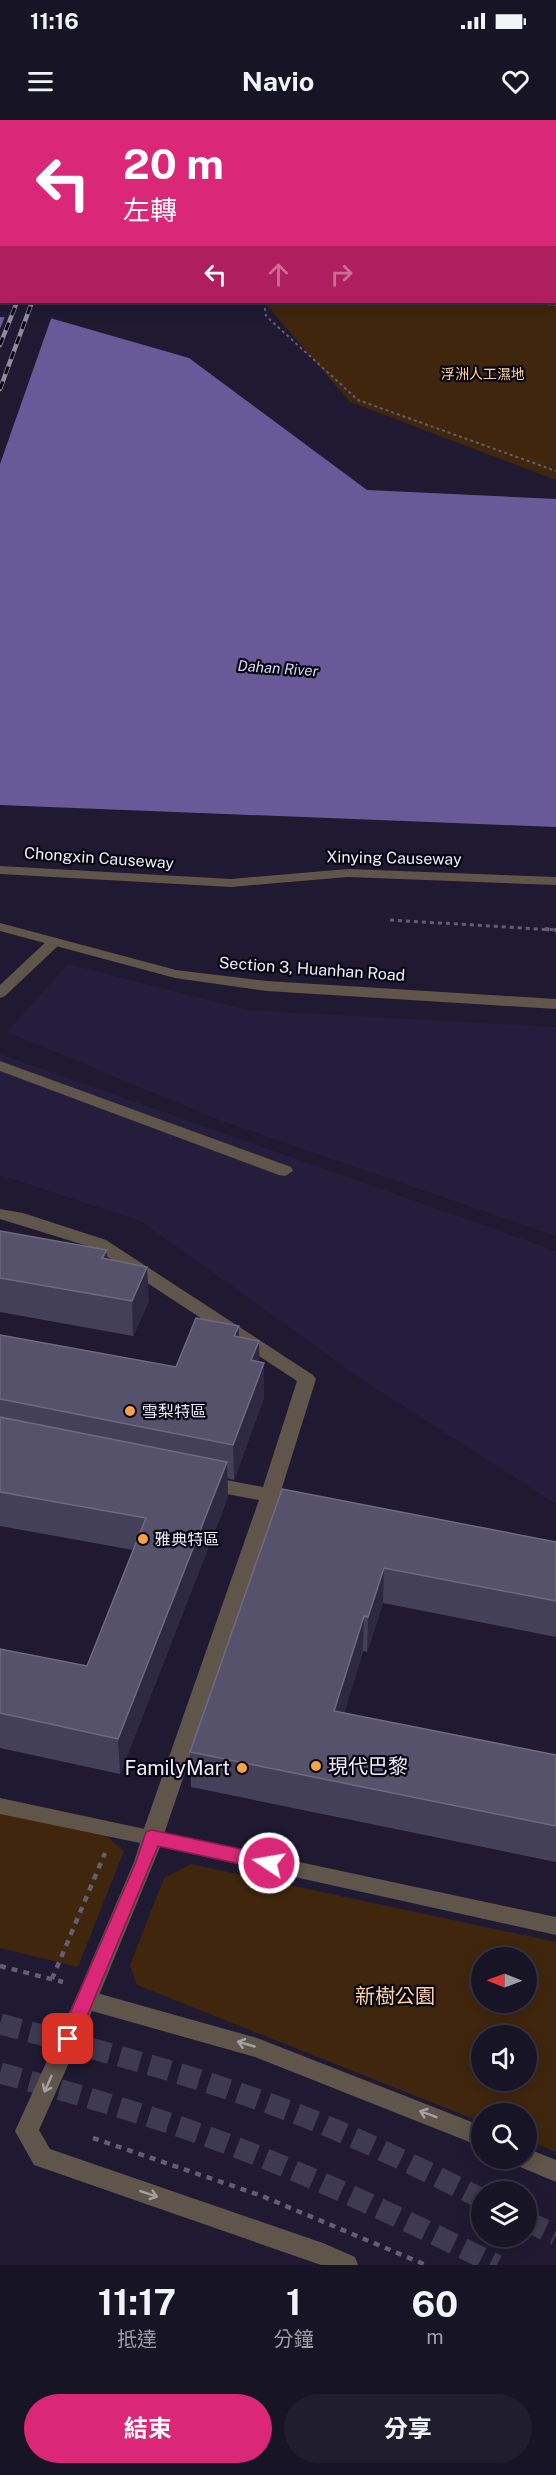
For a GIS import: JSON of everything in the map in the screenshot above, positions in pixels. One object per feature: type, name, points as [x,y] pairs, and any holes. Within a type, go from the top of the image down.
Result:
[{"type":"street","name":"Chongxin Causeway","points":[[0,870],[197,882]]},
{"type":"street","name":"Xinying Causeway","points":[[197,882],[231,882],[348,873],[556,881]]},
{"type":"street","name":"Section 3, Huanhan Road","points":[[0,927],[175,974],[267,987],[556,1004]]},
{"type":"street","points":[[0,993],[54,942]]},
{"type":"street","points":[[0,1066],[285,1171]]},
{"type":"street","points":[[0,1214],[17,1217],[100,1244],[307,1379],[270,1496],[145,1862],[27,2131],[42,2157],[323,2254],[346,2265]]},
{"type":"street","points":[[176,1477],[292,1500]]},
{"type":"street","points":[[0,1806],[556,1926]]},
{"type":"street","points":[[88,1994],[257,2048],[471,2133]]},
{"type":"street","points":[[537,2163],[556,2171]]},
{"type":"path","points":[[264,303],[266,316],[358,400],[556,471]]},
{"type":"path","points":[[535,303],[556,305]]},
{"type":"path","points":[[390,920],[556,930]]},
{"type":"path","points":[[52,1978],[105,1852]]},
{"type":"path","points":[[0,1966],[52,1978],[88,1994]]},
{"type":"path","points":[[93,2138],[236,2184],[372,2240],[426,2265]]},
{"type":"shaded area","points":[[68,964],[247,1010],[556,1027],[556,1236],[219,1120],[7,1032]]},
{"type":"shaded area","points":[[0,1054],[556,1251],[556,1504],[364,1381],[141,1221],[0,1175]]},
{"type":"green space","name":"浮洲人工濕地","points":[[265,303],[556,303],[556,480],[350,402]]},
{"type":"green space","points":[[0,1812],[104,1834],[124,1851],[78,1967],[0,1948]]},
{"type":"green space","name":"新樹公園","points":[[191,1864],[556,1942],[556,2152],[537,2144],[537,2103],[471,2103],[471,2118],[137,1985],[130,1965],[164,1878]]},
{"type":"water","name":"Dahan River","points":[[0,317],[50,318],[189,358],[367,490],[556,499],[556,827],[0,805]]},
{"type":"pier","points":[[6,314],[52,316],[0,464],[0,329]]},
{"type":"building","points":[[0,1231],[107,1250],[102,1258],[147,1267],[132,1301],[0,1278]]},
{"type":"building","points":[[196,1318],[239,1326],[234,1336],[259,1341],[251,1360],[264,1363],[233,1445],[0,1399],[0,1335],[176,1367]]},
{"type":"building","points":[[0,1417],[227,1462],[118,1739],[0,1713],[0,1649],[87,1666],[146,1518],[0,1492]]},
{"type":"building","points":[[282,1489],[556,1542],[556,1601],[384,1568],[368,1617],[364,1616],[334,1711],[556,1755],[556,1826],[190,1752]]},
{"type":"tunnel","points":[[0,2024],[154,2066],[268,2103],[350,2136],[471,2194]]},
{"type":"tunnel","points":[[0,2073],[129,2110],[225,2143],[347,2194],[497,2265]]},
{"type":"tunnel","points":[[537,2226],[556,2235]]},
{"type":"railway","points":[[0,345],[17,303]]},
{"type":"railway","points":[[0,389],[32,303]]},
{"type":"place","name":"雪梨特區","points":[[130,1411]]},
{"type":"place","name":"雅典特區","points":[[143,1539]]},
{"type":"place","name":"現代巴黎","points":[[316,1766]]},
{"type":"place","name":"FamilyMart","points":[[242,1768]]},
{"type":"route","points":[[68,2039],[145,1862],[152,1837],[269,1863]]}]
